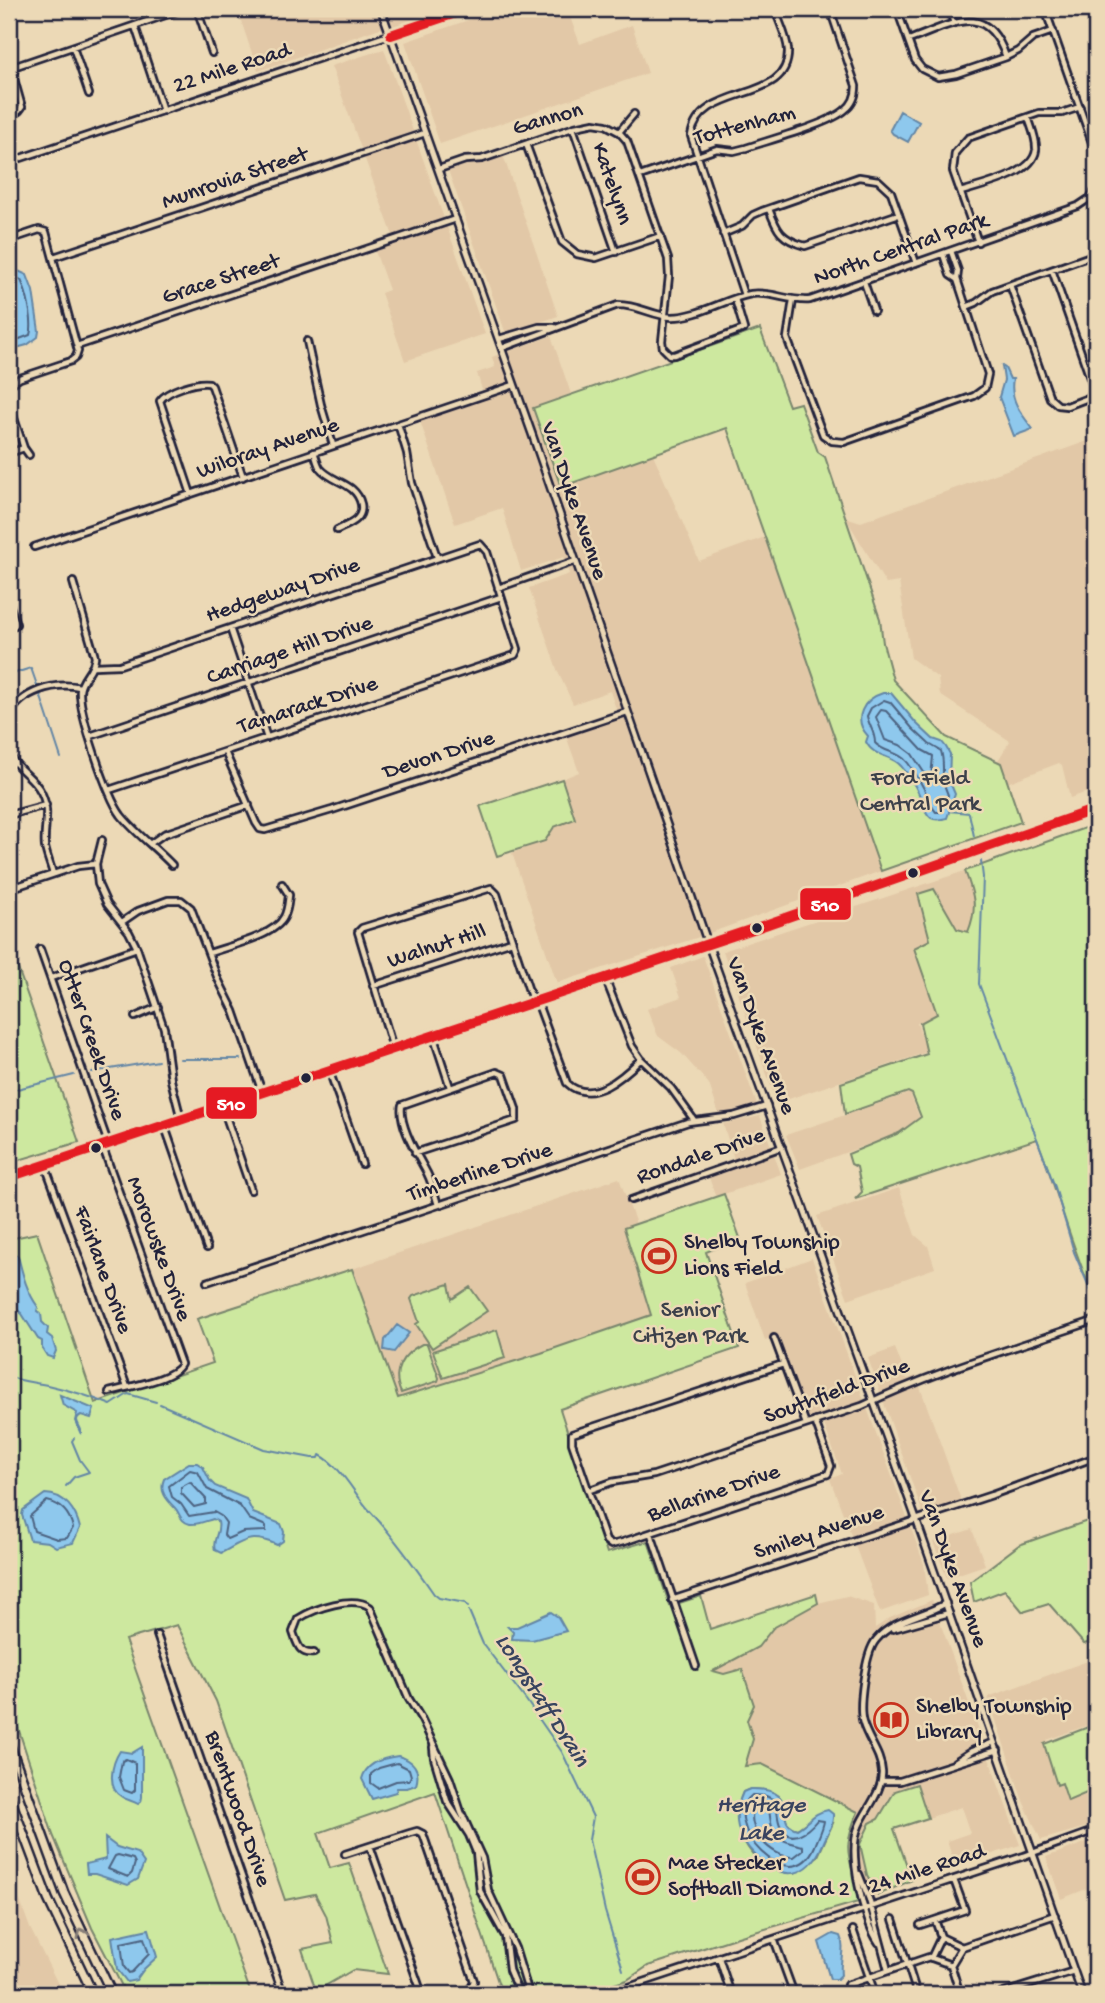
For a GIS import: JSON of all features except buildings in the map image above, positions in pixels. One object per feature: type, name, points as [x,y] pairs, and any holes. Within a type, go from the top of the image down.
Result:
[{"type":"highway","points":[[9,1742],[64,1893],[112,1994]]},
{"type":"highway","points":[[9,1795],[48,1899],[93,1994]]},
{"type":"main road","name":"Van Dyke Avenue","points":[[382,9],[708,944],[946,1603],[1082,1994]]},
{"type":"main road","points":[[9,1177],[708,944],[1096,809]]},
{"type":"street","points":[[9,116],[22,107],[13,75],[15,68],[183,9]]},
{"type":"street","points":[[197,9],[212,53]]},
{"type":"street","name":"22 Mile Road","points":[[9,162],[467,9]]},
{"type":"street","points":[[744,296],[691,136],[694,123],[702,112],[713,104],[770,83],[782,72],[788,49],[775,9]]},
{"type":"street","name":"Tottenham","points":[[640,176],[717,149],[738,150],[834,117],[848,108],[856,92],[854,77],[830,9]]},
{"type":"street","points":[[897,9],[915,60],[928,73],[946,77],[1006,57],[1033,38],[1053,31]]},
{"type":"street","points":[[949,9],[954,23]]},
{"type":"street","points":[[1045,9],[1096,154]]},
{"type":"street","points":[[908,40],[954,23],[976,20],[988,24],[999,36],[1006,57]]},
{"type":"street","points":[[135,26],[163,111]]},
{"type":"street","points":[[73,47],[89,94]]},
{"type":"street","points":[[978,242],[953,171],[955,153],[968,138],[1043,112],[1062,113],[1080,107]]},
{"type":"street","points":[[619,132],[634,114]]},
{"type":"street","points":[[961,192],[1030,165],[1037,145],[1028,117]]},
{"type":"street","name":"Gannon","points":[[439,169],[465,160],[482,159],[573,128],[594,123],[606,125],[619,132],[627,141],[669,265],[663,348],[670,355],[674,355],[744,329],[734,299]]},
{"type":"street","name":"Katelynn","points":[[573,128],[616,252]]},
{"type":"street","name":"Munrovia Street","points":[[54,257],[426,133]]},
{"type":"street","points":[[526,144],[558,233],[565,245],[577,254],[596,258],[661,236]]},
{"type":"street","points":[[723,234],[742,226],[753,215],[856,178],[868,177],[878,180],[891,192],[916,263]]},
{"type":"street","name":"North Central Park","points":[[502,348],[618,305],[637,306],[664,316],[689,314],[758,294],[810,300],[1074,208],[1095,192]]},
{"type":"street","points":[[769,209],[782,236],[806,246],[899,214]]},
{"type":"street","name":"Grace Street","points":[[9,385],[20,378],[74,359],[78,354],[77,346],[456,219]]},
{"type":"street","points":[[9,240],[45,230],[77,346]]},
{"type":"street","points":[[793,300],[788,338],[820,430],[832,441],[844,442],[974,396],[986,385],[988,374],[957,279],[958,271],[951,251]]},
{"type":"street","points":[[943,254],[950,275],[957,279]]},
{"type":"street","points":[[966,307],[992,291],[1096,256]]},
{"type":"street","points":[[947,264],[954,262]]},
{"type":"street","points":[[1010,285],[1049,396],[1054,404],[1067,406],[1096,395],[1052,270]]},
{"type":"street","points":[[864,282],[874,311]]},
{"type":"street","name":"North Central Park","points":[[499,340],[539,327],[555,327]]},
{"type":"street","points":[[307,341],[333,446]]},
{"type":"street","points":[[191,494],[160,400],[167,394],[202,382],[209,383],[243,477]]},
{"type":"street","name":"Wiloray Avenue","points":[[34,547],[514,385]]},
{"type":"street","points":[[9,403],[24,448],[29,455]]},
{"type":"street","points":[[398,424],[407,453],[410,477],[437,557]]},
{"type":"street","points":[[9,453],[24,448]]},
{"type":"street","points":[[314,452],[322,470],[349,485],[361,503],[362,512],[357,520],[337,530]]},
{"type":"street","name":"Hedgeway Drive","points":[[94,666],[120,665],[481,544],[487,552],[498,588]]},
{"type":"street","points":[[501,597],[498,588],[575,561]]},
{"type":"street","points":[[73,582],[95,653],[94,666],[80,687],[82,709],[90,736],[109,790],[122,816],[172,864]]},
{"type":"street","name":"Tamarack Drive","points":[[109,790],[517,653],[501,597]]},
{"type":"street","name":"Carriage Hill Drive","points":[[90,736],[501,597]]},
{"type":"street","points":[[9,603],[16,624],[11,629]]},
{"type":"street","points":[[230,628],[267,738]]},
{"type":"street","points":[[9,716],[20,701],[36,692],[63,685],[80,687]]},
{"type":"street","name":"Devon Drive","points":[[249,805],[261,830],[320,814],[627,712]]},
{"type":"street","points":[[151,843],[164,834],[249,805],[234,777],[225,752]]},
{"type":"street","points":[[9,754],[16,766],[39,788],[46,805],[45,845],[53,874]]},
{"type":"street","points":[[9,816],[46,805]]},
{"type":"street","points":[[102,840],[96,864],[102,896],[137,948],[158,1007],[181,1119]]},
{"type":"street","points":[[9,889],[78,866],[96,864]]},
{"type":"street","points":[[209,953],[274,929],[284,919],[289,895],[282,884]]},
{"type":"street","points":[[393,1048],[358,932],[362,928],[493,888],[564,1079],[573,1088],[585,1092],[608,1086],[625,1075],[640,1059]]},
{"type":"street","points":[[122,922],[138,911],[176,900],[188,904],[198,921],[220,985],[234,1012],[262,1092]]},
{"type":"street","name":"Walnut Hill","points":[[373,986],[512,942]]},
{"type":"street","points":[[51,978],[137,948]]},
{"type":"street","name":"Otter Creek Drive","points":[[40,949],[105,1144]]},
{"type":"street","points":[[605,978],[626,1035],[640,1059],[671,1088],[694,1121]]},
{"type":"street","points":[[135,1017],[158,1007]]},
{"type":"street","points":[[433,1035],[450,1087]]},
{"type":"street","points":[[329,1070],[362,1164]]},
{"type":"street","points":[[415,1153],[517,1118],[503,1073],[496,1072],[402,1105],[402,1116],[415,1153],[427,1174],[438,1205]]},
{"type":"street","points":[[222,1105],[251,1190]]},
{"type":"street","name":"Timberline Drive","points":[[207,1282],[694,1121],[734,1116],[767,1106]]},
{"type":"street","points":[[164,1125],[207,1248]]},
{"type":"street","name":"Morowske Drive","points":[[105,1144],[181,1364],[174,1373],[127,1387]]},
{"type":"street","name":"Rondale Drive","points":[[631,1200],[782,1147]]},
{"type":"street","name":"Fairlane Drive","points":[[45,1165],[127,1387]]},
{"type":"street","name":"Southfield Drive","points":[[590,1491],[594,1487],[612,1482],[653,1475],[816,1421],[931,1377],[1096,1320]]},
{"type":"street","points":[[774,1338],[806,1424]]},
{"type":"street","points":[[590,1491],[572,1443],[572,1435],[783,1364]]},
{"type":"street","points":[[109,1392],[127,1387]]},
{"type":"street","name":"Bellarine Drive","points":[[590,1491],[608,1544],[651,1534],[826,1475],[830,1472],[831,1464],[816,1421]]},
{"type":"street","name":"Smiley Avenue","points":[[673,1600],[1096,1457]]},
{"type":"street","points":[[651,1534],[696,1666]]},
{"type":"street","points":[[314,1654],[304,1653],[299,1648],[293,1632],[295,1621],[346,1602],[358,1601],[368,1606],[392,1655],[409,1699],[445,1766],[461,1812],[482,1858],[488,1890],[515,1948],[528,1992],[519,1993],[509,1970],[504,1929]]},
{"type":"street","points":[[888,1970],[859,1892],[854,1838],[881,1781],[880,1763],[864,1727],[860,1709],[871,1649],[875,1641],[898,1624],[946,1603]]},
{"type":"street","points":[[889,1630],[949,1613]]},
{"type":"street","name":"Brentwood Drive","points":[[157,1635],[283,1994]]},
{"type":"street","points":[[952,1764],[972,1751],[995,1742]]},
{"type":"street","points":[[433,1746],[447,1801],[471,1835]]},
{"type":"street","points":[[881,1781],[900,1781],[998,1750]]},
{"type":"street","points":[[437,1769],[445,1766]]},
{"type":"street","name":"24 Mile Road","points":[[608,1994],[954,1880],[1096,1830]]},
{"type":"street","points":[[345,1854],[410,1833],[420,1832],[425,1837],[474,1980],[470,1989],[459,1994]]},
{"type":"street","points":[[370,1846],[422,1994]]},
{"type":"street","points":[[857,1870],[863,1880],[879,1943]]},
{"type":"street","points":[[919,1925],[965,1910],[954,1880]]},
{"type":"street","points":[[960,1994],[951,1965],[961,1947],[1055,1915]]},
{"type":"street","points":[[893,1919],[917,1994]]},
{"type":"street","points":[[935,1920],[941,1937],[961,1947]]},
{"type":"street","points":[[853,1930],[875,1994]]},
{"type":"street","points":[[931,1958],[941,1937]]},
{"type":"street","points":[[774,1939],[794,1994]]},
{"type":"street","points":[[719,1958],[731,1994]]},
{"type":"street","points":[[850,1994],[847,1984],[888,1970],[931,1958],[951,1965]]},
{"type":"street","points":[[1000,1994],[1074,1971]]},
{"type":"shaded area","points":[[237,9],[444,9],[398,25],[377,29],[258,71]]},
{"type":"shaded area","points":[[500,9],[567,9],[580,44],[632,25],[648,73],[440,144],[405,42]]},
{"type":"shaded area","points":[[384,49],[485,334],[405,361],[381,293],[389,290],[375,251],[396,244],[331,66]]},
{"type":"shaded area","points":[[503,155],[558,316],[506,334],[448,170],[465,163],[485,162]]},
{"type":"shaded area","points":[[551,336],[571,394],[533,408],[561,486],[653,454],[699,561],[765,537],[881,871],[696,938],[557,983],[512,853],[545,841],[554,827],[575,819],[562,779],[579,772],[565,733],[618,715],[610,691],[573,704],[558,672],[529,588],[569,574],[564,557],[521,571],[502,508],[455,524],[420,421],[485,400],[477,373],[495,367],[492,357]]},
{"type":"shaded area","points":[[1096,438],[1096,789],[1070,798],[1062,765],[1059,763],[1007,783],[1001,763],[997,762],[1010,741],[940,695],[938,678],[911,658],[899,582],[886,584],[845,517],[861,522]]},
{"type":"shaded area","points":[[977,867],[976,936],[934,942],[914,949],[938,1015],[917,1023],[927,1052],[777,1103],[723,951]]},
{"type":"shaded area","points":[[703,956],[757,1105],[719,1114],[709,1084],[681,1053],[658,1036],[647,1009],[681,997],[671,968]]},
{"type":"shaded area","points":[[910,1093],[922,1125],[800,1169],[786,1135]]},
{"type":"shaded area","points":[[760,1116],[781,1174],[716,1197],[707,1172],[735,1162],[723,1124]]},
{"type":"shaded area","points":[[619,1178],[636,1224],[624,1228],[652,1315],[398,1398],[352,1269]]},
{"type":"shaded area","points":[[899,1188],[915,1235],[928,1246],[935,1268],[848,1299],[817,1216]]},
{"type":"shaded area","points":[[812,1258],[924,1564],[928,1595],[880,1612],[830,1479],[842,1474],[821,1416],[808,1420],[778,1336],[765,1340],[745,1283]]},
{"type":"shaded area","points":[[895,1348],[907,1379],[916,1376],[961,1500],[923,1514],[868,1358]]},
{"type":"shaded area","points":[[972,1529],[985,1565],[947,1578],[933,1542]]},
{"type":"shaded area","points":[[847,1596],[874,1605],[875,1628],[890,1618],[932,1600],[1020,1845],[955,1866],[947,1841],[970,1833],[961,1807],[928,1818],[917,1784],[895,1791],[878,1819],[867,1875],[878,1895],[858,1902],[858,1889],[847,1852],[849,1831],[745,1767],[753,1739],[747,1720],[741,1669],[724,1674],[712,1671],[758,1647],[773,1628],[802,1611],[818,1603]]},
{"type":"shaded area","points":[[1096,1658],[1096,1722],[1047,1740],[1068,1801],[1086,1795],[1096,1824],[1041,1840],[1023,1801],[988,1697]]},
{"type":"shaded area","points":[[1096,1839],[1096,1885],[1061,1899],[1046,1857]]},
{"type":"shaded area","points":[[9,1871],[30,1928],[63,1994],[9,1994]]},
{"type":"green space","name":"Ford Field Central Park","points":[[760,329],[789,406],[800,403],[818,452],[825,457],[880,619],[893,680],[946,737],[1001,763],[1021,822],[881,871],[727,428],[561,487],[533,408]]},
{"type":"green space","points":[[562,779],[575,819],[554,827],[545,841],[497,856],[480,806]]},
{"type":"green space","points":[[1096,824],[1096,1288],[1091,1290],[1037,1139],[855,1199],[862,1192],[857,1167],[851,1164],[848,1154],[899,1133],[921,1117],[912,1094],[908,1092],[845,1114],[841,1083],[927,1054],[920,1023],[937,1014],[914,948],[930,940],[918,894],[934,889],[957,929],[968,932],[974,901],[965,871]]},
{"type":"green space","points":[[9,943],[79,1142],[9,1163]]},
{"type":"green space","name":"Senior Citizen Park","points":[[724,1194],[740,1238],[706,1252],[739,1348],[560,1409],[607,1553],[648,1541],[670,1606],[701,1596],[710,1629],[816,1594],[818,1603],[773,1628],[758,1647],[713,1671],[724,1674],[742,1669],[754,1705],[747,1720],[753,1739],[745,1766],[762,1764],[858,1812],[848,1849],[858,1902],[648,1966],[627,1980],[583,1994],[502,1994],[435,1792],[318,1833],[330,1868],[349,1863],[388,1974],[353,1970],[316,1991],[302,1949],[333,1943],[326,1915],[315,1894],[285,1900],[216,1701],[177,1625],[125,1640],[251,1994],[126,1994],[92,1928],[53,1835],[9,1700],[9,1239],[37,1233],[95,1403],[213,1363],[197,1319],[352,1269],[398,1398],[651,1315],[624,1228]],"holes":[[[750,1789],[767,1790],[777,1794],[782,1800],[789,1826],[797,1829],[807,1822],[833,1823],[818,1856],[795,1873],[781,1871],[756,1858],[741,1835],[738,1821],[743,1792]]]},
{"type":"green space","points":[[449,1284],[452,1299],[470,1287],[487,1311],[432,1348],[416,1324],[419,1322],[411,1299]]},
{"type":"green space","points":[[497,1330],[505,1358],[443,1378],[433,1351]]},
{"type":"green space","points":[[422,1344],[427,1344],[438,1381],[401,1393],[397,1377],[400,1364]]},
{"type":"green space","points":[[1096,1518],[1095,1641],[1084,1644],[1049,1604],[1023,1612],[1005,1590],[974,1602],[970,1582],[1019,1545]]},
{"type":"green space","points":[[1096,1724],[1096,1789],[1068,1801],[1062,1783],[1057,1785],[1044,1744]]},
{"type":"green space","points":[[917,1784],[928,1818],[894,1829],[912,1880],[878,1895],[867,1875],[860,1844],[870,1823],[878,1819],[895,1791]]},
{"type":"water","points":[[900,111],[919,122],[908,142],[890,130]]},
{"type":"water","points":[[16,270],[27,275],[33,291],[39,331],[38,337],[27,345],[9,350],[9,271]]},
{"type":"water","points":[[1002,366],[1010,379],[1013,379],[1017,406],[1033,429],[1014,436],[999,397],[1004,380]]},
{"type":"water","points":[[883,693],[891,693],[916,723],[933,739],[942,742],[950,754],[949,780],[955,794],[947,818],[931,818],[901,766],[873,751],[866,742],[868,736],[863,730],[860,717],[862,710],[870,700]]},
{"type":"water","points":[[15,1254],[18,1256],[28,1290],[38,1307],[37,1311],[48,1328],[47,1334],[52,1338],[56,1351],[53,1358],[47,1356],[42,1348],[42,1341],[11,1304],[9,1259]]},
{"type":"water","points":[[397,1325],[409,1333],[394,1352],[384,1350],[385,1340]]},
{"type":"water","points":[[60,1395],[94,1409],[91,1418],[81,1415],[77,1418],[81,1434],[75,1421],[77,1413],[63,1405]]},
{"type":"water","points":[[189,1463],[197,1463],[203,1467],[215,1486],[246,1499],[253,1513],[281,1524],[283,1541],[277,1545],[253,1539],[221,1553],[215,1550],[218,1522],[213,1519],[196,1524],[187,1523],[163,1491],[164,1479]]},
{"type":"water","points":[[45,1494],[64,1500],[76,1516],[80,1528],[73,1543],[56,1547],[48,1542],[30,1540],[22,1515],[23,1510]]},
{"type":"water","points":[[551,1612],[558,1617],[566,1631],[532,1640],[512,1639],[513,1632],[508,1627],[517,1627]]},
{"type":"water","points":[[142,1747],[142,1797],[138,1804],[117,1793],[112,1775],[120,1751],[132,1753]]},
{"type":"water","points":[[398,1756],[415,1766],[416,1785],[397,1788],[396,1792],[372,1799],[362,1779],[367,1769],[376,1762]]},
{"type":"water","name":"Heritage Lake","points":[[750,1789],[776,1794],[782,1800],[786,1820],[790,1826],[797,1829],[823,1811],[828,1810],[833,1814],[831,1826],[810,1865],[794,1873],[775,1870],[756,1856],[744,1842],[738,1827],[737,1810],[743,1792]]},
{"type":"water","points":[[105,1838],[117,1847],[137,1853],[144,1863],[138,1879],[128,1885],[87,1874],[86,1864],[106,1859]]},
{"type":"water","points":[[149,1929],[157,1957],[136,1980],[127,1982],[117,1969],[112,1937]]},
{"type":"water","points":[[833,1934],[840,1936],[842,1946],[841,1975],[837,1979],[830,1979],[819,1942]]},
{"type":"waterway","points":[[9,675],[31,668],[38,688]]},
{"type":"waterway","points":[[40,694],[61,758]]},
{"type":"waterway","points":[[949,811],[969,813],[974,836]]},
{"type":"waterway","points":[[981,861],[983,877],[979,984],[1055,1187],[1074,1252],[1096,1303]]},
{"type":"waterway","points":[[180,1059],[240,1059]]},
{"type":"waterway","points":[[92,1072],[158,1061]]},
{"type":"waterway","points":[[9,1091],[74,1075]]},
{"type":"waterway","name":"Longstaff Drain","points":[[9,1376],[71,1391],[111,1405],[128,1394],[156,1402]]},
{"type":"waterway","name":"Longstaff Drain","points":[[160,1404],[264,1449],[312,1458],[319,1458],[320,1455],[328,1460],[404,1551],[434,1594],[439,1598],[465,1603],[468,1607]]},
{"type":"waterway","points":[[66,1486],[74,1477],[89,1472],[80,1460],[72,1441],[74,1438]]},
{"type":"waterway","name":"Longstaff Drain","points":[[469,1611],[483,1644],[562,1752],[593,1817],[589,1840],[605,1911],[623,1970]]},
{"type":"transit line","name":"510","points":[[391,35],[467,9]]},
{"type":"transit line","name":"510","points":[[9,1177],[765,925],[1096,809]]},
{"type":"place","name":"Shelby Township Lions Field","points":[[659,1256]]},
{"type":"place","name":"Shelby Township Library","points":[[891,1720]]},
{"type":"place","name":"Mae Stecker Softball Diamond 2","points":[[643,1877]]}]
